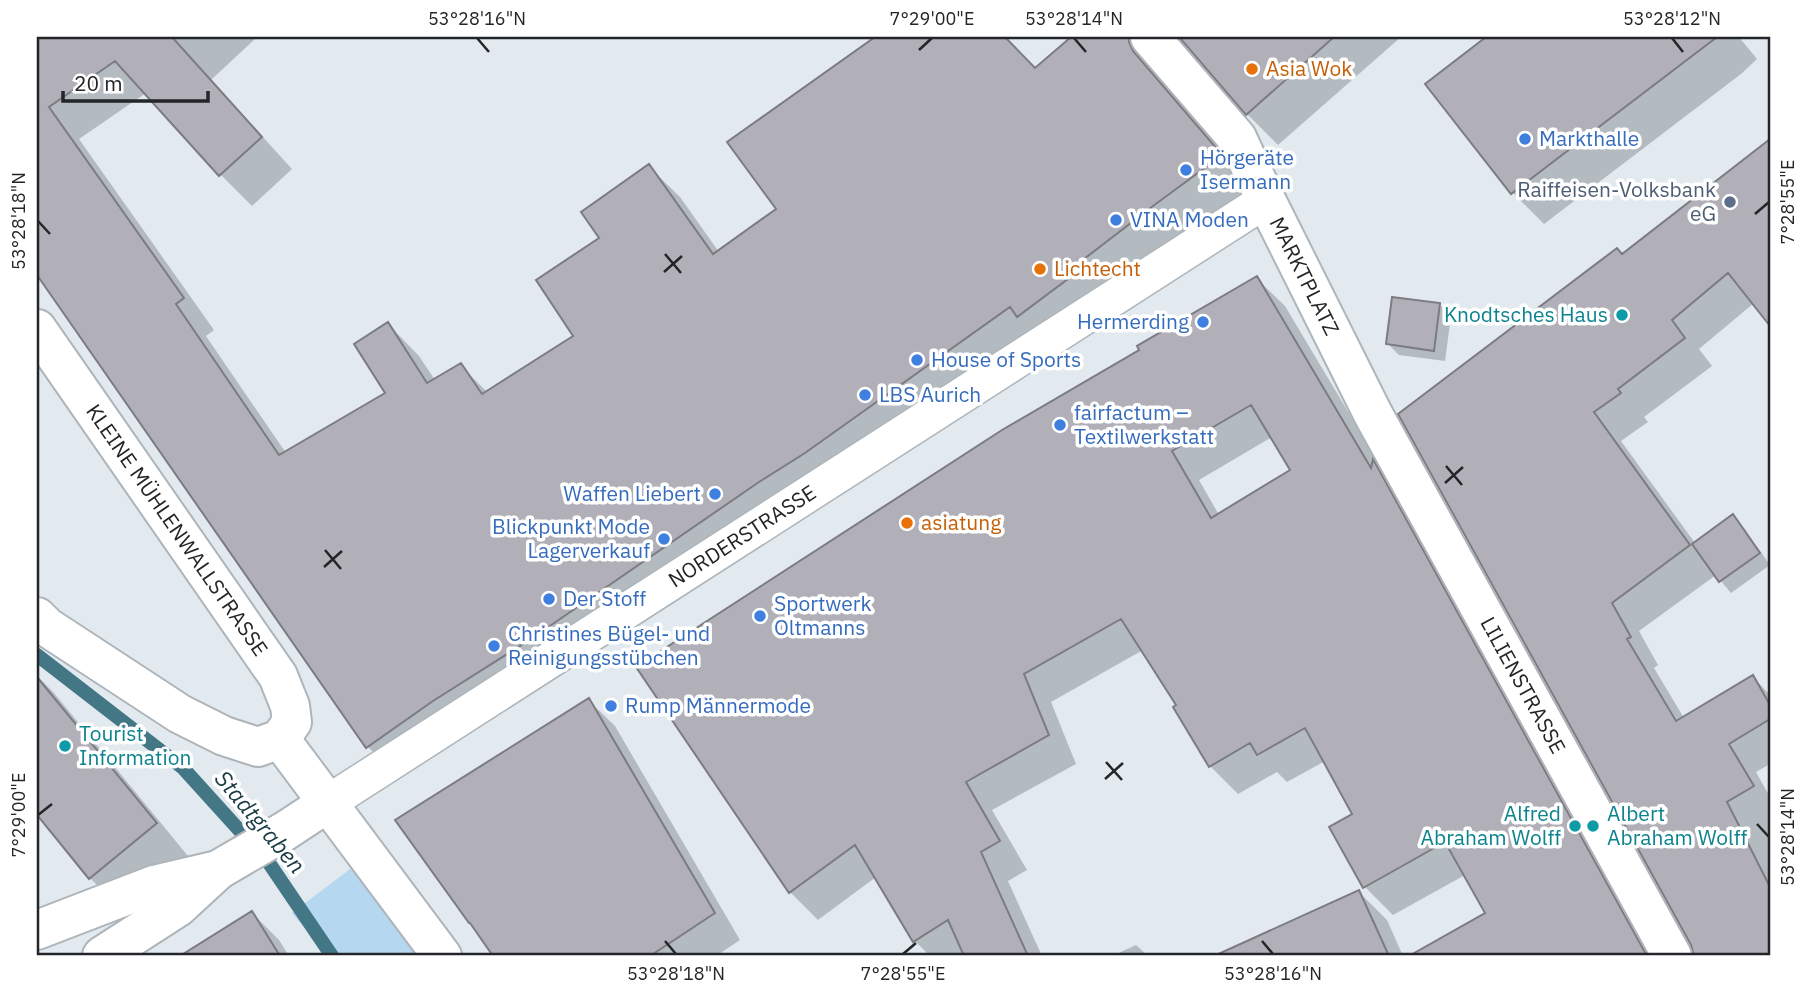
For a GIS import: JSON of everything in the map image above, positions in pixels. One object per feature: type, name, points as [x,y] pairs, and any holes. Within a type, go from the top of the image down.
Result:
[{"type":"street","name":"MARKTPLATZ","points":[[1150,37],[1237,138],[1373,414]]},
{"type":"street","name":"NORDERSTRASSE","points":[[102,956],[177,907],[222,868],[285,831],[1266,200]]},
{"type":"street","name":"KLEINE MÜHLENWALLSTRASSE","points":[[45,342],[278,676],[290,706],[292,722],[280,739]]},
{"type":"street","name":"LILIENSTRASSE","points":[[1373,414],[1672,956]]},
{"type":"street","points":[[37,618],[180,714],[224,736],[258,747],[280,739],[442,956]]},
{"type":"street","name":"NORDERSTRASSE","points":[[37,930],[153,886],[222,868]]},
{"type":"shaded area","points":[[358,863],[426,956],[329,956],[292,913]]},
{"type":"building","points":[[37,37],[172,37],[262,137],[219,176],[115,61],[49,107],[184,298],[176,304],[279,455],[385,393],[354,344],[388,322],[427,383],[461,363],[482,394],[573,336],[536,280],[599,238],[581,212],[649,164],[713,254],[776,209],[727,142],[875,37],[1005,37],[1035,68],[1071,37],[1129,37],[1133,51],[1221,156],[1084,259],[1088,264],[1017,317],[1010,307],[805,453],[366,748],[37,275]]},
{"type":"building","points":[[1179,37],[1334,37],[1246,115]]},
{"type":"building","name":"Markthalle","points":[[1486,37],[1717,37],[1511,194],[1425,84]]},
{"type":"building","points":[[1770,139],[1770,326],[1728,273],[1672,320],[1685,338],[1618,389],[1621,393],[1594,412],[1690,545],[1612,603],[1631,637],[1627,639],[1676,721],[1753,675],[1770,705],[1770,719],[1729,744],[1754,786],[1727,802],[1770,887],[1770,956],[1694,956],[1691,945],[1398,414],[1617,248],[1622,254]]},
{"type":"building","points":[[1257,276],[1371,468],[1373,459],[1647,956],[1409,956],[1485,913],[1445,842],[1363,888],[1329,827],[1352,814],[1305,728],[1257,755],[1250,743],[1209,767],[1173,707],[1176,705],[1121,619],[1024,674],[1049,735],[966,782],[1000,841],[981,852],[1028,956],[964,956],[948,920],[913,942],[855,845],[789,893],[636,667],[1002,430],[1139,350],[1137,346]],"holes":[[[1251,405],[1290,470],[1211,518],[1172,451]]]},
{"type":"building","points":[[1392,297],[1440,303],[1434,351],[1386,344]]},
{"type":"building","points":[[1733,514],[1760,553],[1719,582],[1692,544]]},
{"type":"building","name":"Tourist Information","points":[[37,677],[157,823],[89,879],[37,815]]},
{"type":"building","points":[[589,698],[715,913],[650,956],[493,956],[395,820]]},
{"type":"building","points":[[1359,890],[1389,956],[1214,956]]},
{"type":"building","points":[[252,911],[280,956],[180,956]]},
{"type":"waterway","name":"Stadtgraben","points":[[37,655],[183,768],[269,863],[332,956]]},
{"type":"place","name":"Asia Wok","points":[[1252,69]]},
{"type":"place","name":"Markthalle","points":[[1525,139]]},
{"type":"place","name":"Hörgeräte Isermann","points":[[1186,170]]},
{"type":"place","name":"Raiffeisen-Volksbank eG","points":[[1730,202]]},
{"type":"place","name":"VINA Moden","points":[[1116,220]]},
{"type":"place","name":"Lichtecht","points":[[1040,269]]},
{"type":"place","name":"Knodtsches Haus","points":[[1622,315]]},
{"type":"place","name":"Hermerding","points":[[1203,322]]},
{"type":"place","name":"House of Sports","points":[[917,360]]},
{"type":"place","name":"LBS Aurich","points":[[865,395]]},
{"type":"place","name":"fairfactum – Textilwerkstatt","points":[[1060,425]]},
{"type":"place","name":"Waffen Liebert","points":[[715,494]]},
{"type":"place","name":"asiatung","points":[[907,523]]},
{"type":"place","name":"Blickpunkt Mode Lagerverkauf","points":[[664,539]]},
{"type":"place","name":"Der Stoff","points":[[549,599]]},
{"type":"place","name":"Sportwerk Oltmanns","points":[[760,616]]},
{"type":"place","name":"Christines Bügel- und Reinigungsstübchen","points":[[494,646]]},
{"type":"place","name":"Rump Männermode","points":[[611,706]]},
{"type":"place","name":"Tourist Information","points":[[65,746]]},
{"type":"place","name":"Alfred Abraham Wolff","points":[[1575,826]]},
{"type":"place","name":"Albert Abraham Wolff","points":[[1593,826]]}]
